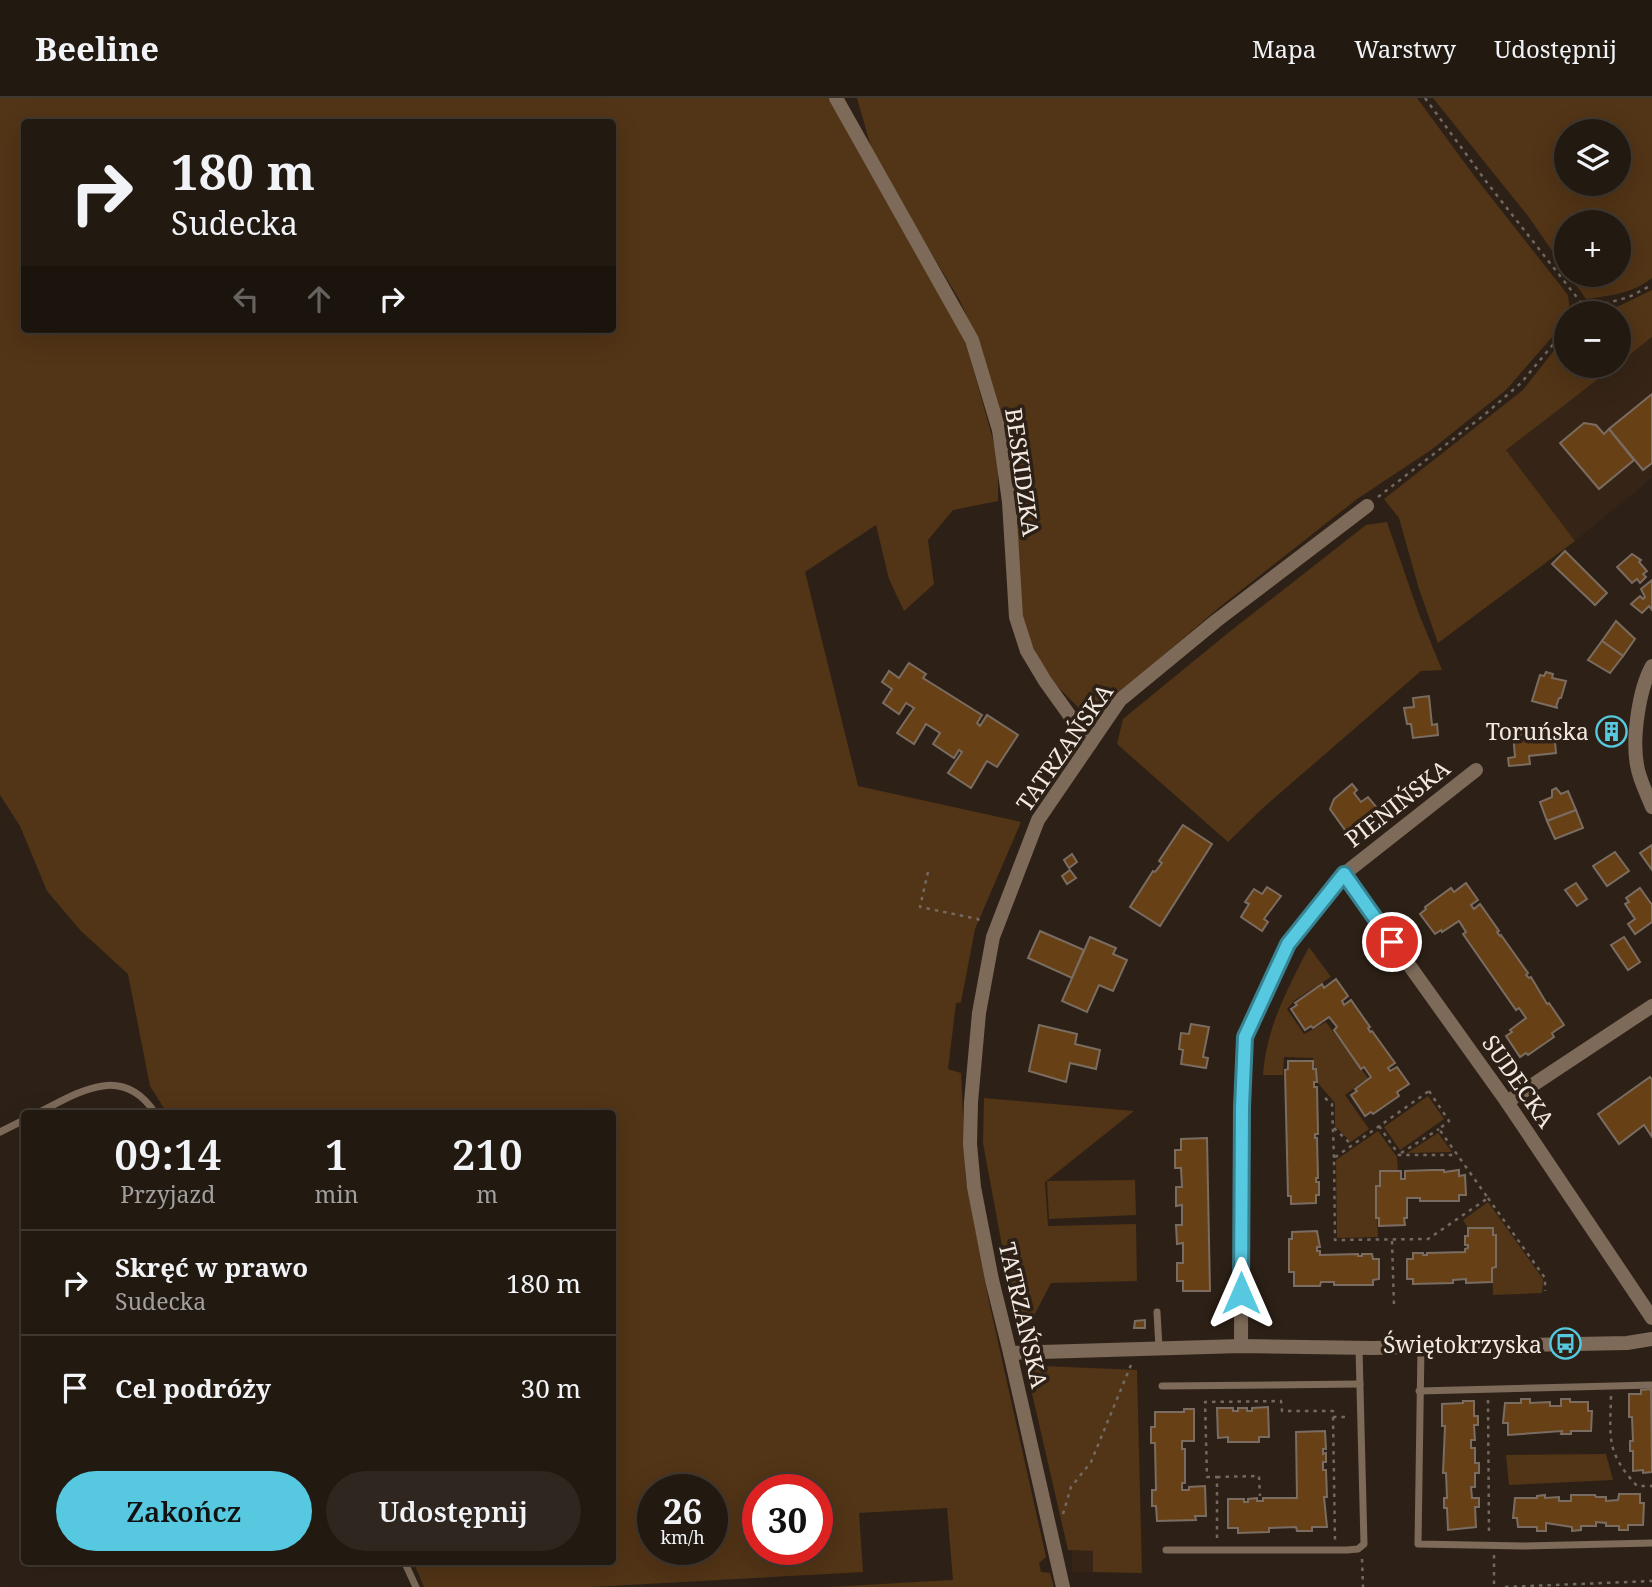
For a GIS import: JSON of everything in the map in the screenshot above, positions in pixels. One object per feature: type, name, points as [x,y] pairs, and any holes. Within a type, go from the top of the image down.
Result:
[{"type":"street","name":"BESKIDZKA","points":[[836,98],[972,340],[999,430],[1009,502],[1016,617],[1027,651],[1090,744]]},
{"type":"street","name":"TATRZAŃSKA","points":[[1063,1587],[982,1234],[970,1144],[979,1013],[993,937],[1038,820],[1120,700],[1216,621],[1367,506]]},
{"type":"street","points":[[1652,666],[1644,680],[1637,722],[1637,765],[1652,807]]},
{"type":"street","name":"PIENIŃSKA","points":[[1241,1346],[1245,1037],[1288,944],[1344,874],[1476,770]]},
{"type":"street","name":"SUDECKA","points":[[1344,874],[1507,1102],[1652,1318]]},
{"type":"street","points":[[1507,1102],[1652,1006]]},
{"type":"street","points":[[1010,1353],[1241,1346],[1359,1348],[1628,1343],[1652,1339]]},
{"type":"lane","points":[[44,1110],[84,1089],[113,1084],[136,1092],[152,1110]]},
{"type":"lane","points":[[0,1132],[21,1122]]},
{"type":"lane","points":[[1157,1312],[1158,1349]]},
{"type":"lane","points":[[1421,1347],[1418,1544],[1492,1546],[1652,1543]]},
{"type":"lane","points":[[1166,1550],[1335,1550],[1358,1549],[1364,1544],[1359,1348]]},
{"type":"lane","points":[[1162,1386],[1360,1384]]},
{"type":"lane","points":[[1419,1391],[1652,1385]]},
{"type":"lane","points":[[406,1565],[416,1587]]},
{"type":"path","points":[[1425,98],[1580,301]]},
{"type":"path","points":[[1615,301],[1652,285]]},
{"type":"path","points":[[1367,506],[1521,383],[1554,343]]},
{"type":"path","points":[[928,872],[920,907],[978,919],[986,933],[993,937]]},
{"type":"path","points":[[1334,1158],[1429,1091],[1449,1121],[1399,1154]]},
{"type":"path","points":[[1325,1098],[1332,1104],[1335,1240],[1428,1239],[1488,1198]]},
{"type":"path","points":[[1379,1126],[1399,1154]]},
{"type":"path","points":[[1333,1127],[1352,1145]]},
{"type":"path","points":[[1439,1129],[1545,1278],[1545,1291]]},
{"type":"path","points":[[1399,1154],[1458,1155]]},
{"type":"path","points":[[1392,1241],[1394,1306]]},
{"type":"path","points":[[1063,1513],[1071,1487],[1091,1462],[1133,1362]]},
{"type":"path","points":[[1612,1386],[1610,1444],[1619,1466],[1637,1486],[1652,1486]]},
{"type":"path","points":[[1488,1390],[1494,1587]]},
{"type":"path","points":[[1260,1496],[1259,1476],[1207,1477],[1205,1402],[1281,1401],[1282,1412],[1333,1411],[1335,1550]]},
{"type":"path","points":[[1333,1418],[1360,1416]]},
{"type":"path","points":[[1217,1477],[1217,1550]]},
{"type":"path","points":[[1358,1549],[1362,1553],[1363,1587]]},
{"type":"path","points":[[1505,1587],[1652,1581]]},
{"type":"shaded area","points":[[0,98],[829,98],[965,339],[998,458],[998,501],[953,510],[928,540],[934,584],[904,611],[889,579],[876,525],[805,572],[858,786],[1021,822],[975,929],[961,1002],[956,1003],[948,1069],[961,1073],[966,1178],[988,1297],[1046,1557],[1039,1563],[1041,1572],[1050,1573],[1054,1587],[829,1587],[953,1580],[947,1508],[859,1513],[863,1572],[592,1587],[424,1587],[415,1565],[616,1565],[616,1110],[165,1110],[150,1086],[128,974],[81,931],[47,891],[20,826],[0,795]]},
{"type":"shaded area","points":[[857,98],[1417,98],[1554,277],[1554,287],[1562,287],[1569,301],[1554,301],[1554,335],[1506,390],[1431,450],[1357,499],[1221,606],[1118,694],[1098,718],[1082,711],[1055,684],[1042,666],[1024,626],[1016,590],[1014,480],[1009,442],[975,335],[960,301],[871,147]]},
{"type":"shaded area","points":[[1433,98],[1652,98],[1652,278],[1629,290],[1586,299],[1578,287],[1631,287],[1631,210],[1554,210],[1554,254],[1528,216]]},
{"type":"shaded area","points":[[1652,290],[1652,337],[1631,354],[1631,301]]},
{"type":"shaded area","points":[[1652,337],[1652,478],[1575,541],[1505,450],[1599,378],[1631,378],[1631,354]]},
{"type":"shaded area","points":[[1554,350],[1554,378],[1599,378],[1506,450],[1575,541],[1438,643],[1399,518],[1384,499],[1523,390]]},
{"type":"shaded area","points":[[1387,522],[1442,670],[1421,671],[1264,807],[1228,842],[1117,744],[1123,719],[1366,525]]},
{"type":"shaded area","points":[[1309,947],[1331,977],[1295,1000],[1287,1009],[1304,1034],[1326,1022],[1368,1078],[1345,1095],[1369,1129],[1351,1142],[1335,1126],[1335,1103],[1317,1082],[1313,1058],[1284,1057],[1283,1075],[1263,1075],[1273,1025]]},
{"type":"shaded area","points":[[1428,1096],[1444,1119],[1400,1150],[1384,1127]]},
{"type":"shaded area","points":[[984,1098],[1134,1111],[1045,1182],[1048,1226],[1136,1224],[1137,1281],[1051,1283],[1026,1331],[1017,1327],[983,1143]]},
{"type":"shaded area","points":[[1378,1131],[1397,1157],[1398,1171],[1380,1186],[1376,1186],[1378,1237],[1337,1238],[1336,1160]]},
{"type":"shaded area","points":[[1438,1133],[1452,1152],[1407,1153]]},
{"type":"shaded area","points":[[1135,1180],[1136,1215],[1049,1219],[1047,1181]]},
{"type":"shaded area","points":[[1488,1202],[1543,1279],[1542,1293],[1493,1295],[1492,1268],[1496,1267],[1496,1236],[1493,1235],[1492,1228],[1468,1228],[1463,1220]]},
{"type":"shaded area","points":[[1043,1366],[1137,1370],[1142,1573],[1093,1572],[1093,1551],[1068,1550],[1028,1376],[1031,1370]]},
{"type":"shaded area","points":[[1606,1454],[1613,1480],[1509,1485],[1506,1455]]},
{"type":"shaded area","points":[[1072,1551],[1093,1551],[1093,1572],[1072,1572]]},
{"type":"building","points":[[1652,394],[1652,463],[1643,470],[1609,429]]},
{"type":"building","points":[[1584,423],[1596,425],[1604,434],[1609,429],[1634,460],[1599,489],[1560,443]]},
{"type":"building","points":[[1565,551],[1607,593],[1595,605],[1552,564]]},
{"type":"building","points":[[1632,554],[1641,560],[1639,562],[1647,571],[1643,574],[1646,577],[1640,583],[1637,579],[1632,583],[1617,567]]},
{"type":"building","points":[[1652,580],[1652,610],[1649,606],[1642,613],[1631,604],[1640,596],[1643,599],[1645,597],[1641,589]]},
{"type":"building","points":[[1616,621],[1635,639],[1623,656],[1602,641]]},
{"type":"building","points":[[1602,641],[1623,656],[1610,673],[1588,660]]},
{"type":"building","points":[[909,663],[926,674],[923,678],[982,715],[977,723],[980,726],[987,715],[1018,735],[997,767],[987,761],[971,788],[948,773],[962,752],[959,750],[954,758],[933,744],[940,733],[926,724],[914,744],[897,733],[914,708],[906,703],[899,714],[883,703],[892,689],[882,682],[889,671],[899,678]]},
{"type":"building","points":[[1546,672],[1553,674],[1552,678],[1566,681],[1556,707],[1558,708],[1532,701],[1540,675],[1544,676]]},
{"type":"building","points":[[1429,696],[1432,725],[1437,724],[1438,735],[1413,738],[1411,724],[1407,724],[1404,708],[1414,707],[1413,698]]},
{"type":"building","points":[[1522,728],[1531,728],[1532,732],[1554,730],[1556,753],[1529,756],[1530,764],[1509,766],[1508,758],[1515,757],[1513,734],[1522,733]]},
{"type":"building","points":[[1352,784],[1357,790],[1354,793],[1361,802],[1368,797],[1378,809],[1356,827],[1359,830],[1350,837],[1330,809],[1334,799]]},
{"type":"building","points":[[1556,788],[1561,794],[1568,791],[1576,810],[1547,821],[1540,802],[1552,797],[1552,790]]},
{"type":"building","points":[[1576,810],[1583,828],[1555,839],[1547,821]]},
{"type":"building","points":[[1183,825],[1212,844],[1160,926],[1130,907],[1153,871],[1162,863],[1159,861]]},
{"type":"building","points":[[1652,845],[1652,870],[1640,853]]},
{"type":"building","points":[[1615,852],[1629,871],[1607,886],[1593,866]]},
{"type":"building","points":[[1072,854],[1077,862],[1069,868],[1064,860]]},
{"type":"building","points":[[1070,870],[1076,878],[1067,884],[1062,876]]},
{"type":"building","points":[[1466,883],[1478,900],[1471,905],[1474,909],[1480,904],[1528,973],[1526,975],[1531,977],[1547,1004],[1549,1003],[1564,1025],[1552,1033],[1554,1037],[1528,1055],[1526,1053],[1520,1057],[1506,1036],[1526,1018],[1519,1008],[1516,1010],[1463,934],[1466,932],[1459,921],[1435,934],[1420,914],[1425,907],[1451,888],[1454,892]]},
{"type":"building","points":[[1576,883],[1587,899],[1577,906],[1565,890]]},
{"type":"building","points":[[1267,887],[1281,896],[1264,919],[1268,922],[1262,931],[1241,917],[1249,904],[1245,902],[1254,889],[1262,894]]},
{"type":"building","points":[[1640,888],[1652,905],[1652,922],[1635,934],[1628,924],[1635,919],[1625,904],[1629,902],[1626,898]]},
{"type":"building","points":[[1040,931],[1084,950],[1072,978],[1028,958]]},
{"type":"building","points":[[1090,937],[1116,948],[1113,954],[1127,960],[1113,991],[1099,985],[1087,1012],[1062,1001]]},
{"type":"building","points":[[1624,937],[1640,962],[1628,970],[1611,945]]},
{"type":"building","points":[[1336,979],[1348,996],[1342,1001],[1344,1005],[1351,1000],[1370,1027],[1370,1032],[1372,1031],[1395,1063],[1388,1068],[1390,1071],[1397,1067],[1409,1084],[1397,1092],[1399,1096],[1373,1114],[1371,1112],[1365,1116],[1351,1095],[1371,1077],[1364,1067],[1361,1069],[1334,1030],[1337,1027],[1329,1017],[1305,1030],[1291,1009],[1297,1005],[1295,1003],[1322,984],[1324,988]]},
{"type":"building","points":[[1191,1024],[1209,1027],[1203,1057],[1208,1058],[1206,1068],[1181,1064],[1181,1033],[1189,1034]]},
{"type":"building","points":[[1039,1025],[1077,1034],[1075,1044],[1100,1050],[1096,1069],[1070,1063],[1066,1082],[1029,1071]]},
{"type":"building","points":[[1288,1061],[1313,1061],[1313,1069],[1316,1069],[1316,1182],[1319,1182],[1319,1195],[1316,1195],[1316,1203],[1291,1204],[1291,1196],[1288,1196],[1285,1070],[1288,1069]]},
{"type":"building","points":[[1650,1077],[1652,1137],[1644,1125],[1619,1144],[1598,1114]]},
{"type":"building","points":[[1207,1138],[1210,1291],[1183,1291],[1183,1281],[1177,1281],[1177,1263],[1183,1263],[1183,1243],[1177,1244],[1176,1225],[1182,1225],[1182,1205],[1176,1206],[1176,1187],[1182,1187],[1181,1168],[1175,1168],[1175,1150],[1181,1150],[1181,1139]]},
{"type":"building","points":[[1459,1170],[1459,1176],[1465,1175],[1466,1195],[1459,1195],[1459,1201],[1420,1201],[1420,1198],[1407,1198],[1405,1225],[1379,1226],[1379,1218],[1376,1218],[1376,1186],[1380,1186],[1380,1171],[1401,1171],[1401,1179],[1405,1179],[1405,1171]]},
{"type":"building","points":[[1468,1228],[1493,1228],[1493,1235],[1496,1235],[1496,1267],[1492,1268],[1492,1282],[1466,1283],[1466,1279],[1453,1280],[1453,1283],[1413,1284],[1413,1279],[1407,1279],[1407,1259],[1413,1259],[1413,1253],[1427,1255],[1465,1252],[1468,1248],[1468,1245],[1465,1245],[1465,1236],[1468,1236]]},
{"type":"building","points":[[1317,1231],[1320,1247],[1317,1247],[1317,1251],[1320,1251],[1320,1255],[1372,1254],[1373,1259],[1379,1259],[1379,1279],[1373,1280],[1373,1285],[1334,1285],[1334,1282],[1321,1282],[1320,1286],[1294,1286],[1294,1272],[1289,1272],[1289,1239],[1292,1239],[1292,1232]]},
{"type":"building","points":[[1145,1320],[1145,1328],[1134,1328],[1135,1321]]},
{"type":"building","points":[[1651,1389],[1652,1472],[1643,1473],[1643,1470],[1633,1471],[1629,1394],[1641,1394],[1641,1390]]},
{"type":"building","points":[[1521,1399],[1530,1399],[1530,1403],[1550,1402],[1550,1406],[1561,1406],[1561,1399],[1588,1402],[1588,1411],[1592,1411],[1591,1431],[1508,1435],[1508,1423],[1503,1423],[1505,1403],[1521,1403]]},
{"type":"building","points":[[1474,1401],[1474,1416],[1478,1416],[1478,1425],[1474,1425],[1475,1440],[1471,1440],[1471,1448],[1475,1448],[1475,1463],[1479,1463],[1479,1473],[1475,1473],[1475,1487],[1471,1487],[1472,1498],[1479,1498],[1479,1507],[1475,1507],[1476,1527],[1448,1530],[1447,1508],[1444,1508],[1444,1498],[1447,1498],[1446,1473],[1443,1473],[1445,1426],[1442,1426],[1442,1404]]},
{"type":"building","points":[[1268,1407],[1269,1437],[1259,1437],[1259,1442],[1228,1442],[1228,1437],[1218,1438],[1217,1408],[1233,1408],[1233,1411],[1238,1411],[1238,1408],[1247,1408],[1247,1411],[1252,1411],[1252,1408]]},
{"type":"building","points":[[1184,1409],[1194,1409],[1194,1441],[1182,1441],[1182,1449],[1185,1449],[1185,1483],[1182,1483],[1182,1490],[1205,1486],[1206,1516],[1195,1516],[1196,1520],[1157,1521],[1156,1506],[1152,1506],[1152,1490],[1156,1490],[1155,1443],[1151,1443],[1151,1427],[1155,1427],[1155,1412],[1184,1412]]},
{"type":"building","points":[[1325,1431],[1326,1449],[1323,1449],[1323,1454],[1326,1453],[1326,1462],[1323,1462],[1323,1470],[1326,1470],[1327,1497],[1324,1497],[1327,1527],[1312,1527],[1312,1531],[1297,1531],[1296,1527],[1269,1528],[1269,1532],[1238,1533],[1238,1528],[1228,1528],[1228,1499],[1244,1499],[1244,1502],[1248,1502],[1248,1499],[1257,1498],[1257,1501],[1263,1501],[1263,1498],[1297,1498],[1296,1432]]},
{"type":"building","points":[[1619,1494],[1640,1494],[1640,1503],[1644,1503],[1643,1525],[1628,1525],[1628,1530],[1619,1530],[1619,1526],[1606,1526],[1606,1523],[1596,1522],[1596,1526],[1581,1526],[1581,1530],[1572,1531],[1572,1527],[1546,1523],[1546,1531],[1537,1531],[1537,1527],[1518,1527],[1517,1518],[1513,1518],[1515,1498],[1537,1498],[1545,1495],[1545,1498],[1559,1497],[1559,1501],[1571,1501],[1571,1495],[1595,1495],[1606,1497],[1606,1501],[1618,1500]]},
{"type":"place","name":"Toruńska","points":[[1612,731]]},
{"type":"place","name":"Świętokrzyska","points":[[1565,1344]]},
{"type":"route","points":[[1241,1293],[1245,1037],[1288,944],[1344,874],[1392,942]]}]
